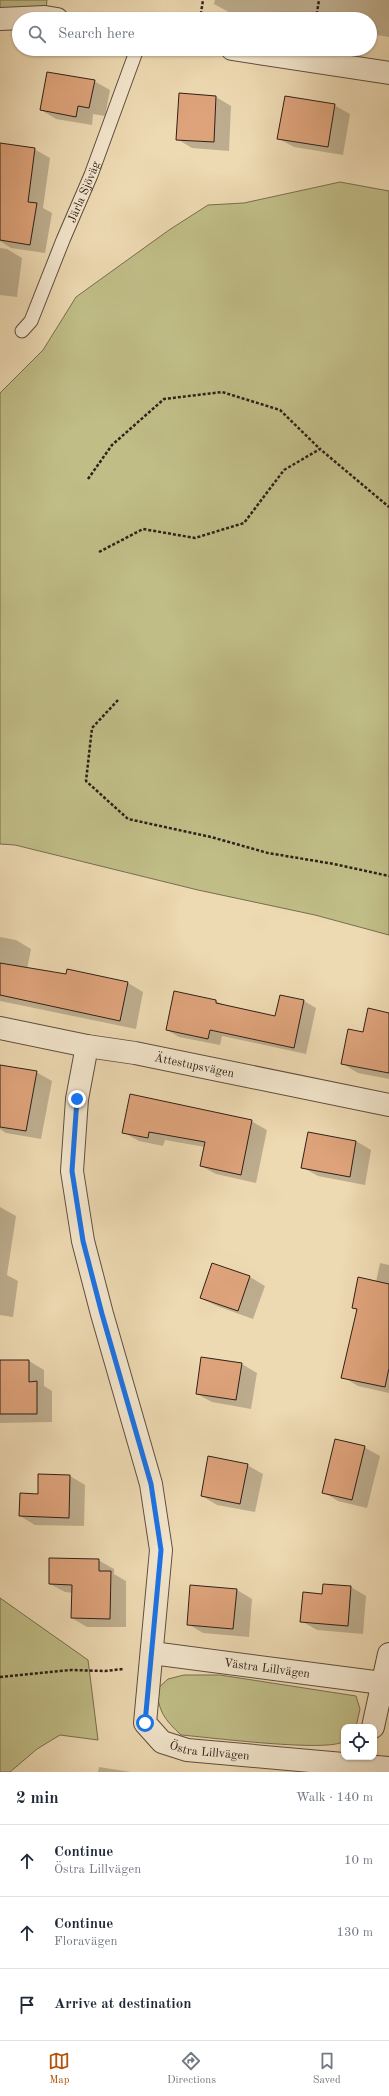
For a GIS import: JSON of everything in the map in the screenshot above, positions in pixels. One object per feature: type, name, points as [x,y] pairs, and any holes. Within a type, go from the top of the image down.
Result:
[{"type":"street","points":[[0,19],[12,18]]},
{"type":"street","points":[[278,56],[389,73]]},
{"type":"street","name":"Ättestupsvägen","points":[[0,1028],[87,1046],[135,1053],[389,1105]]},
{"type":"street","name":"Östra Lillvägen","points":[[87,1046],[77,1099],[72,1171],[87,1256],[102,1314],[151,1484],[161,1550],[145,1723],[162,1742],[186,1750],[389,1768]]},
{"type":"street","points":[[373,1724],[389,1654]]},
{"type":"street","name":"Västra Lillvägen","points":[[152,1659],[382,1683]]},
{"type":"lane","name":"Järla Sjöväg","points":[[22,330],[31,321],[91,175],[134,56]]},
{"type":"path","points":[[201,12],[203,0]]},
{"type":"path","points":[[317,12],[319,0]]},
{"type":"path","points":[[88,479],[112,446],[164,399],[222,392],[280,410],[320,449],[389,507]]},
{"type":"path","points":[[99,552],[143,529],[195,538],[244,523],[284,470],[320,449]]},
{"type":"path","points":[[118,700],[92,728],[86,781],[128,819],[211,836],[268,853],[334,864],[389,876]]},
{"type":"path","points":[[0,1677],[72,1670],[105,1671],[152,1659]]},
{"type":"shaded area","points":[[0,0],[47,0],[46,12],[12,12],[12,18],[0,19]]},
{"type":"shaded area","points":[[340,182],[389,191],[389,935],[315,915],[198,890],[15,845],[0,844],[0,393],[43,350],[76,297],[169,230],[208,205],[244,203]]},
{"type":"shaded area","points":[[0,1598],[88,1660],[98,1740],[60,1735],[37,1749],[10,1772],[0,1772]]},
{"type":"shaded area","points":[[184,1675],[220,1675],[356,1696],[360,1709],[357,1724],[341,1724],[341,1742],[334,1744],[293,1745],[181,1735],[163,1715],[159,1703],[157,1689],[168,1679]]},
{"type":"building","points":[[47,72],[95,80],[89,108],[78,106],[76,117],[40,110]]},
{"type":"building","points":[[179,93],[216,96],[214,142],[176,140]]},
{"type":"building","points":[[285,96],[335,104],[328,147],[277,139]]},
{"type":"building","points":[[0,143],[35,148],[28,202],[37,203],[30,245],[0,240]]},
{"type":"building","points":[[0,963],[66,974],[67,969],[128,982],[120,1021],[0,995]]},
{"type":"building","points":[[174,991],[216,1000],[216,1003],[275,1016],[280,995],[304,1000],[294,1048],[210,1030],[208,1039],[166,1030]]},
{"type":"building","points":[[368,1008],[389,1013],[389,1073],[341,1064],[348,1029],[363,1032]]},
{"type":"building","points":[[0,1065],[37,1071],[26,1131],[0,1127]]},
{"type":"building","points":[[130,1094],[252,1120],[241,1175],[200,1166],[205,1142],[149,1132],[148,1138],[122,1133]]},
{"type":"building","points":[[308,1132],[356,1141],[350,1177],[301,1168]]},
{"type":"building","points":[[212,1263],[250,1276],[238,1311],[200,1298]]},
{"type":"building","points":[[358,1277],[389,1284],[389,1368],[385,1387],[341,1378],[357,1309],[352,1308]]},
{"type":"building","points":[[201,1357],[242,1363],[236,1400],[196,1394]]},
{"type":"building","points":[[0,1360],[29,1360],[29,1382],[37,1381],[37,1414],[0,1414]]},
{"type":"building","points":[[335,1439],[365,1446],[352,1500],[322,1493]]},
{"type":"building","points":[[208,1456],[248,1464],[240,1504],[201,1496]]},
{"type":"building","points":[[38,1474],[70,1475],[69,1518],[19,1516],[20,1493],[38,1494]]},
{"type":"building","points":[[49,1558],[99,1559],[99,1571],[111,1571],[110,1619],[71,1618],[72,1585],[49,1584]]},
{"type":"building","points":[[323,1584],[351,1586],[348,1626],[300,1622],[303,1592],[322,1594]]},
{"type":"building","points":[[190,1585],[237,1589],[233,1629],[187,1625]]},
{"type":"route","points":[[77,1099],[72,1171],[83,1241],[102,1314],[151,1484],[161,1550],[145,1723]]}]
